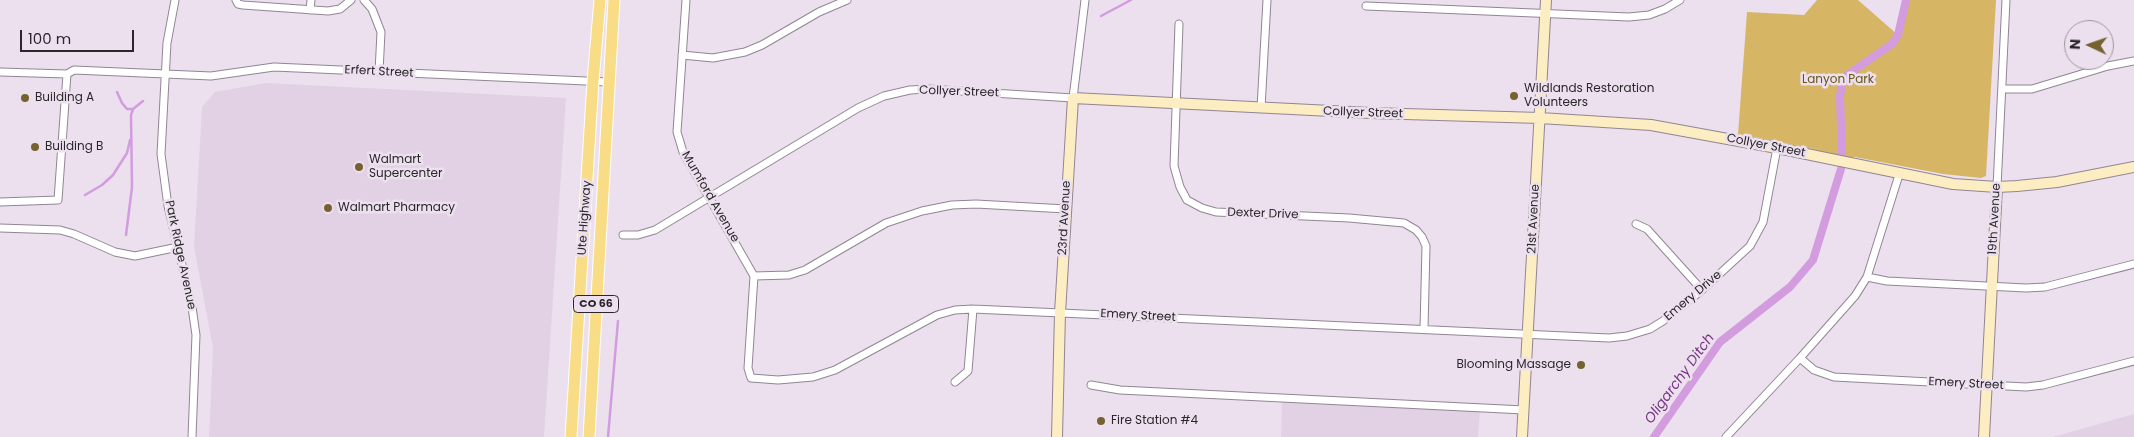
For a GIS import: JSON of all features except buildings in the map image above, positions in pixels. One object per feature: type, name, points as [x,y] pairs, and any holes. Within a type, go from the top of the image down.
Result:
[{"type":"main road","name":"Ute Highway","points":[[571,437],[593,81],[600,0]]},
{"type":"main road","name":"Ute Highway","points":[[589,437],[614,0]]},
{"type":"street","name":"Park Ridge Avenue","points":[[175,0],[167,44],[161,154],[168,206],[196,335],[192,437]]},
{"type":"street","points":[[236,0],[238,4],[257,3],[310,10],[340,9],[351,0]]},
{"type":"street","points":[[310,10],[311,0]]},
{"type":"street","points":[[364,0],[372,9],[381,32],[379,72]]},
{"type":"street","name":"Mumford Avenue","points":[[686,0],[677,132],[683,152],[754,276]]},
{"type":"street","points":[[682,56],[713,58],[745,52],[762,45],[819,12],[847,0]]},
{"type":"street","name":"23rd Avenue","points":[[1057,437],[1060,313],[1073,98],[1085,0]]},
{"type":"street","points":[[1261,108],[1267,0]]},
{"type":"street","name":"21st Avenue","points":[[1522,437],[1546,0]]},
{"type":"street","points":[[1366,6],[1628,17],[1650,15],[1680,0]]},
{"type":"street","name":"19th Avenue","points":[[1984,437],[2006,0]]},
{"type":"street","name":"Dexter Drive","points":[[1179,24],[1175,173],[1187,200],[1202,208],[1216,212],[1404,223],[1416,230],[1426,246],[1424,329]]},
{"type":"street","points":[[2002,89],[2032,89],[2108,66],[2134,61]]},
{"type":"street","name":"Erfert Street","points":[[0,72],[67,74],[74,70],[211,76],[274,67],[593,81]]},
{"type":"street","points":[[0,202],[58,200],[67,74]]},
{"type":"street","points":[[593,81],[608,82]]},
{"type":"street","name":"Collyer Street","points":[[622,235],[638,235],[655,230],[858,108],[884,96],[910,90],[928,89],[1176,104],[1540,118],[1651,125],[1777,148],[1953,184],[1997,187],[2057,182],[2134,167]]},
{"type":"street","name":"Emery Drive","points":[[1528,334],[1609,338],[1627,336],[1650,329],[1663,321],[1702,290],[1750,246],[1763,222],[1777,148]]},
{"type":"street","points":[[1726,437],[1855,296],[1867,277],[1899,174]]},
{"type":"street","points":[[754,276],[789,275],[805,270],[886,223],[922,211],[952,205],[976,204],[1066,209]]},
{"type":"street","points":[[1636,224],[1647,229],[1702,290]]},
{"type":"street","points":[[0,228],[60,230],[115,252],[135,256],[178,247]]},
{"type":"street","points":[[1867,277],[1887,281],[2045,287],[2134,264]]},
{"type":"street","name":"Emery Street","points":[[754,276],[748,368],[751,378],[764,379],[795,380],[835,370],[937,314],[955,310],[973,309],[1528,334]]},
{"type":"street","points":[[955,382],[968,371],[973,309]]},
{"type":"street","name":"Emery Street","points":[[1800,358],[1814,370],[1834,377],[1987,386],[2043,385],[2134,361]]},
{"type":"street","points":[[1091,385],[1120,390],[1524,410]]},
{"type":"shaded area","points":[[266,83],[566,98],[544,437],[209,437],[213,348],[194,247],[202,107],[215,92]]},
{"type":"shaded area","points":[[1282,402],[1480,410],[1478,437],[1281,437]]},
{"type":"shaded area","points":[[2134,414],[2134,437],[2053,437]]},
{"type":"green space","name":"Lanyon Park","points":[[1817,0],[1858,0],[1898,35],[1906,0],[1996,0],[1986,176],[1981,178],[1943,174],[1855,157],[1844,158],[1813,149],[1738,134],[1747,12],[1804,15]]},
{"type":"waterway","points":[[1101,16],[1131,0]]},
{"type":"waterway","name":"Oligarchy Ditch","points":[[1842,156],[1840,96],[1842,85],[1847,75],[1892,44],[1898,35],[1906,0]]},
{"type":"waterway","points":[[117,92],[127,109],[133,109]]},
{"type":"waterway","points":[[126,235],[132,187],[131,115],[133,109],[143,101]]},
{"type":"waterway","points":[[85,195],[102,185],[113,175],[127,153],[130,140]]},
{"type":"waterway","name":"Oligarchy Ditch","points":[[1654,437],[1720,342],[1790,287],[1813,260],[1841,169]]},
{"type":"waterway","points":[[608,437],[618,321]]},
{"type":"place","name":"Wildlands Restoration Volunteers","points":[[1514,96]]},
{"type":"place","name":"Building A","points":[[25,98]]},
{"type":"place","name":"Building B","points":[[35,147]]},
{"type":"place","name":"Walmart Supercenter","points":[[359,167]]},
{"type":"place","name":"Walmart Pharmacy","points":[[328,208]]},
{"type":"place","name":"Blooming Massage","points":[[1581,365]]},
{"type":"place","name":"Fire Station #4","points":[[1101,421]]}]
